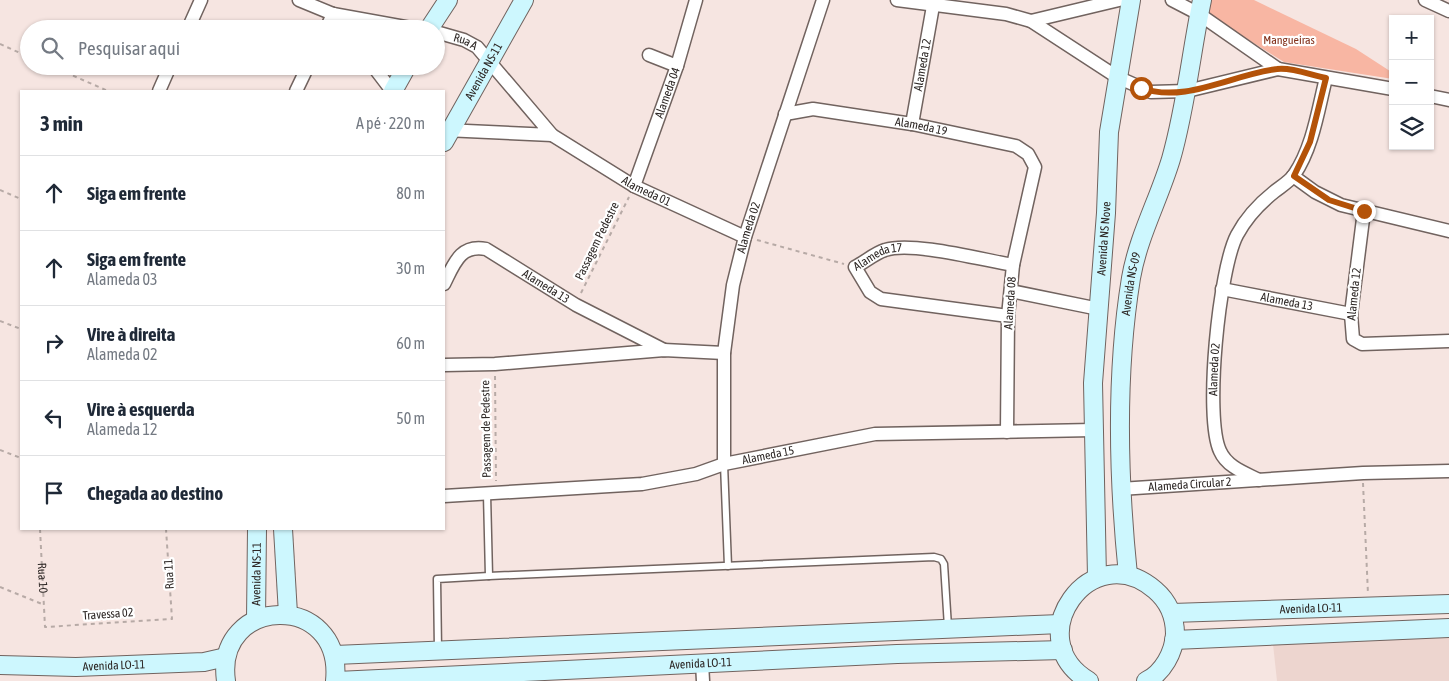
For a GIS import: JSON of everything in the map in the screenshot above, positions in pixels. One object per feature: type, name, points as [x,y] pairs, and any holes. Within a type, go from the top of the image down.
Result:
[{"type":"street","points":[[192,20],[202,0]]},
{"type":"street","points":[[299,0],[333,14],[366,20]]},
{"type":"street","points":[[435,20],[448,0]]},
{"type":"street","name":"Avenida NS-11","points":[[446,134],[524,0]]},
{"type":"street","name":"Alameda 04","points":[[634,186],[677,66],[696,0]]},
{"type":"street","name":"Alameda 02","points":[[724,464],[724,353],[733,285],[745,237],[823,0]]},
{"type":"street","points":[[897,0],[996,13],[1032,21],[1117,77],[1151,92],[1186,91],[1278,68],[1389,88]]},
{"type":"street","points":[[1032,21],[1119,0]]},
{"type":"street","name":"Avenida NS Nove","points":[[1097,577],[1093,383],[1106,213],[1109,132],[1130,0]]},
{"type":"street","points":[[1172,0],[1200,7],[1278,68]]},
{"type":"street","points":[[1424,0],[1449,11]]},
{"type":"street","name":"Alameda 12","points":[[912,124],[933,6]]},
{"type":"street","name":"Avenida NS-09","points":[[1128,576],[1120,489],[1121,382],[1125,322],[1135,259],[1170,161],[1186,91],[1200,7]]},
{"type":"street","points":[[330,20],[333,14]]},
{"type":"street","points":[[333,14],[337,20]]},
{"type":"street","name":"Rua A","points":[[445,35],[464,40],[477,48],[490,60],[552,135]]},
{"type":"street","points":[[649,55],[677,66]]},
{"type":"street","points":[[159,90],[166,75]]},
{"type":"street","points":[[296,90],[304,75]]},
{"type":"street","points":[[380,75],[391,90]]},
{"type":"street","points":[[393,90],[402,75]]},
{"type":"street","name":"Alameda 02","points":[[1326,78],[1310,142],[1294,176],[1259,204],[1244,224],[1229,253],[1222,289],[1214,365],[1215,436],[1220,452],[1235,468],[1259,480],[1449,471]]},
{"type":"street","points":[[1434,97],[1449,100]]},
{"type":"street","name":"Alameda 19","points":[[786,114],[814,109],[912,124],[1016,146],[1023,149],[1033,161],[1034,177]]},
{"type":"street","points":[[446,134],[552,135]]},
{"type":"street","name":"Alameda 01","points":[[552,135],[634,186],[745,237]]},
{"type":"street","points":[[1294,176],[1329,200],[1364,211],[1449,231]]},
{"type":"street","name":"Alameda 08","points":[[1007,432],[1008,316],[1013,265],[1034,177]]},
{"type":"street","name":"Alameda 12","points":[[1364,211],[1351,314],[1353,339],[1362,344],[1449,341]]},
{"type":"street","name":"Alameda 13","points":[[445,282],[458,256],[470,248],[478,247],[492,251],[576,304],[664,350]]},
{"type":"street","name":"Alameda 17","points":[[1008,316],[881,299],[870,292],[855,267],[884,250],[898,248],[922,249],[1013,265]]},
{"type":"street","name":"Alameda 13","points":[[1222,289],[1351,314]]},
{"type":"street","points":[[1011,291],[1098,309]]},
{"type":"street","name":"Alameda 13","points":[[445,365],[495,364],[664,350],[724,353]]},
{"type":"street","name":"Alameda 15","points":[[445,496],[642,484],[696,474],[724,464],[875,434],[1093,430]]},
{"type":"street","name":"Alameda Circular 2","points":[[1120,489],[1259,480]]},
{"type":"street","name":"Avenida NS-11","points":[[256,619],[257,530]]},
{"type":"street","name":"Avenida NS-11","points":[[282,530],[288,614]]},
{"type":"street","points":[[1087,681],[1072,667],[1063,650],[1060,624],[1065,608],[1074,594],[1097,577],[1128,576],[1147,582],[1162,596],[1172,613],[1174,640],[1170,655],[1162,668],[1146,681]]},
{"type":"street","name":"Avenida LO-11","points":[[1172,613],[1449,604]]},
{"type":"street","points":[[226,681],[226,656],[232,641],[242,628],[256,619],[272,614],[288,614],[304,619],[318,628],[328,640],[335,655],[336,681]]},
{"type":"street","name":"Avenida LO-11","points":[[335,655],[948,631],[1060,624]]},
{"type":"street","name":"Avenida LO-11","points":[[1174,640],[1449,628]]},
{"type":"street","name":"Avenida LO-11","points":[[336,681],[702,672],[897,654],[1063,650]]},
{"type":"street","name":"Avenida LO-11","points":[[0,665],[76,667],[204,662],[226,656]]},
{"type":"lane","points":[[724,464],[728,566]]},
{"type":"lane","points":[[489,576],[491,494]]},
{"type":"lane","points":[[438,651],[436,581],[489,576],[934,557],[941,559],[944,564],[948,631]]},
{"type":"path","points":[[0,44],[20,53]]},
{"type":"path","points":[[72,75],[106,90]]},
{"type":"path","name":"Passagem Pedestre","points":[[576,304],[634,186]]},
{"type":"path","points":[[0,190],[20,199]]},
{"type":"path","points":[[745,237],[855,267]]},
{"type":"path","points":[[0,321],[20,329]]},
{"type":"path","name":"Passagem de Pedestre","points":[[491,494],[495,364]]},
{"type":"path","points":[[0,450],[20,458]]},
{"type":"path","points":[[1363,474],[1368,607]]},
{"type":"path","name":"Rua 10","points":[[40,530],[42,604],[45,627]]},
{"type":"path","name":"Rua 11","points":[[166,530],[172,619]]},
{"type":"path","points":[[0,587],[42,604]]},
{"type":"path","name":"Travessa 02","points":[[45,627],[172,619]]},
{"type":"shaded area","points":[[1449,628],[1449,681],[1277,681],[1272,635]]},
{"type":"green space","name":"Mangueiras","points":[[1209,0],[1254,0],[1356,49],[1389,70],[1389,78],[1284,62],[1207,14]]},
{"type":"route","points":[[1141,88],[1151,92],[1162,93],[1186,91],[1278,68],[1326,78],[1310,142],[1294,176],[1329,200],[1364,211]]}]
